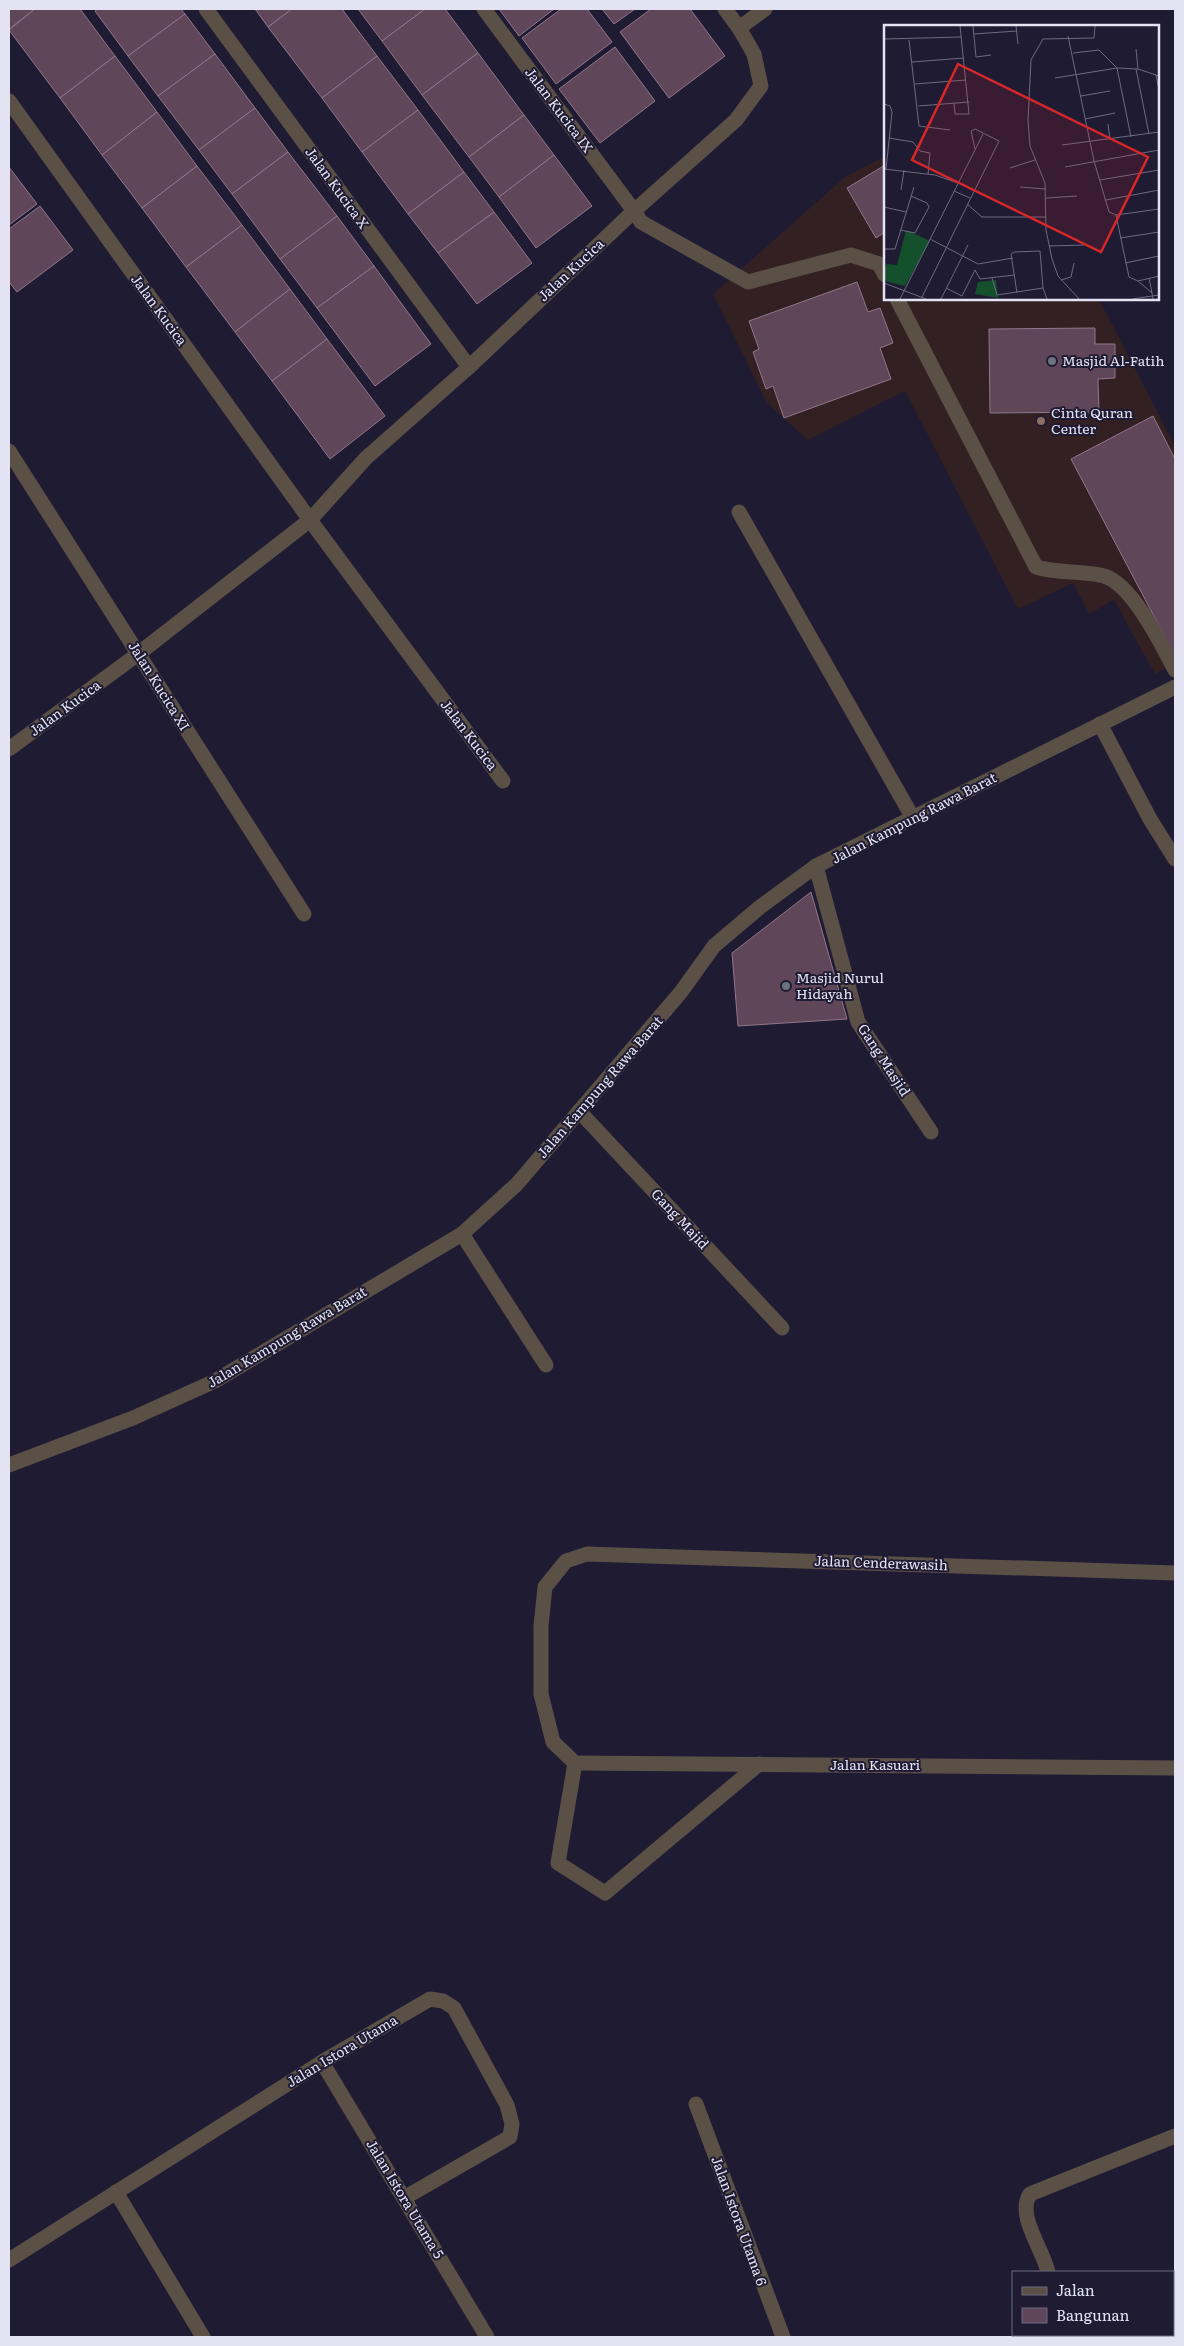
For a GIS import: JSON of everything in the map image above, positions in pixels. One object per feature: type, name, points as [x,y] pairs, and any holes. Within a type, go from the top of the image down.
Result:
[{"type":"street","name":"Jalan Kucica X","points":[[206,9],[469,367]]},
{"type":"street","name":"Jalan Kucica IX","points":[[484,9],[642,222],[748,282],[851,256],[879,264],[884,273]]},
{"type":"street","name":"Jalan Kucica","points":[[9,749],[138,654],[310,520],[366,458],[469,367],[634,211],[736,120],[761,86],[754,54],[725,9]]},
{"type":"street","points":[[739,28],[765,9]]},
{"type":"street","name":"Jalan Kucica","points":[[9,101],[310,520],[504,781]]},
{"type":"street","points":[[899,300],[1036,567],[1053,572],[1083,572],[1107,577],[1134,599],[1175,670]]},
{"type":"street","name":"Jalan Kucica XI","points":[[10,457],[304,914]]},
{"type":"street","points":[[739,512],[913,818]]},
{"type":"street","name":"Jalan Kampung Rawa Barat","points":[[9,1465],[133,1418],[215,1381],[462,1234],[516,1184],[681,992],[714,946],[760,907],[816,866],[1175,687]]},
{"type":"street","points":[[1100,724],[1150,819],[1175,859]]},
{"type":"street","name":"Gang Masjid","points":[[816,866],[858,1022],[931,1132]]},
{"type":"street","name":"Gang Majid","points":[[579,1111],[782,1328]]},
{"type":"street","points":[[462,1234],[546,1365]]},
{"type":"street","name":"Jalan Cenderawasih","points":[[575,1763],[553,1742],[541,1694],[541,1626],[545,1587],[566,1561],[587,1554],[1175,1573]]},
{"type":"street","points":[[575,1763],[558,1864],[605,1893],[759,1764]]},
{"type":"street","name":"Jalan Kasuari","points":[[575,1763],[1175,1768]]},
{"type":"street","name":"Jalan Istora Utama","points":[[9,2260],[322,2062],[430,1999],[443,2001],[454,2008],[507,2105],[512,2124],[510,2136],[404,2198]]},
{"type":"street","name":"Jalan Istora Utama 5","points":[[322,2062],[487,2337]]},
{"type":"street","name":"Jalan Istora Utama 6","points":[[696,2104],[783,2337]]},
{"type":"street","points":[[1048,2271],[1046,2261],[1026,2217],[1026,2200],[1030,2194],[1175,2136]]},
{"type":"street","points":[[116,2192],[203,2337]]},
{"type":"shaded area","name":"Cinta Quran Center","points":[[884,157],[884,300],[1100,300],[1175,446],[1175,663],[1155,674],[1114,600],[1089,614],[1073,583],[1018,609],[905,391],[808,440],[767,403],[713,294],[845,177]]},
{"type":"building","points":[[9,9],[35,9],[9,29]]},
{"type":"building","points":[[35,9],[80,9],[115,56],[60,98],[9,30]]},
{"type":"building","points":[[98,9],[181,9],[185,14],[128,56],[95,11]]},
{"type":"building","points":[[255,9],[292,9],[268,27]]},
{"type":"building","points":[[292,9],[342,9],[377,56],[322,98],[268,27]]},
{"type":"building","points":[[358,9],[425,9],[382,41]]},
{"type":"building","points":[[425,9],[445,9],[478,53],[422,95],[382,41]]},
{"type":"building","points":[[499,9],[554,9],[519,36]]},
{"type":"building","points":[[561,9],[587,9],[612,42],[556,84],[522,38]]},
{"type":"building","points":[[602,9],[635,9],[614,24]]},
{"type":"building","points":[[651,9],[690,9],[725,56],[669,98],[620,32]]},
{"type":"building","points":[[185,14],[215,54],[158,96],[128,56]]},
{"type":"building","points":[[615,47],[655,101],[600,143],[559,89]]},
{"type":"building","points":[[478,53],[524,115],[469,157],[422,95]]},
{"type":"building","points":[[215,54],[255,108],[199,150],[158,96]]},
{"type":"building","points":[[115,56],[157,112],[102,155],[60,98]]},
{"type":"building","points":[[377,56],[418,110],[362,152],[322,98]]},
{"type":"building","points":[[255,108],[288,152],[232,194],[199,150]]},
{"type":"building","points":[[418,110],[464,172],[408,214],[362,152]]},
{"type":"building","points":[[157,112],[197,166],[142,208],[102,155]]},
{"type":"building","points":[[524,115],[554,155],[499,197],[469,157]]},
{"type":"building","points":[[288,152],[337,216],[280,259],[232,194]]},
{"type":"building","points":[[554,155],[592,206],[536,248],[499,197]]},
{"type":"building","points":[[197,166],[242,225],[186,267],[142,208]]},
{"type":"building","points":[[884,166],[884,233],[876,238],[847,188]]},
{"type":"building","points":[[9,167],[37,204],[9,225]]},
{"type":"building","points":[[464,172],[494,212],[438,253],[408,214]]},
{"type":"building","points":[[40,206],[73,250],[17,292],[9,282],[9,229]]},
{"type":"building","points":[[494,212],[532,263],[477,304],[438,253]]},
{"type":"building","points":[[337,216],[374,266],[317,308],[280,259]]},
{"type":"building","points":[[242,225],[290,289],[235,332],[186,267]]},
{"type":"building","points":[[374,266],[431,344],[375,386],[317,308]]},
{"type":"building","points":[[857,282],[868,312],[880,308],[893,343],[880,348],[891,379],[784,418],[773,386],[766,389],[753,352],[759,349],[749,321]]},
{"type":"building","points":[[290,289],[327,339],[272,381],[235,332]]},
{"type":"building","name":"Masjid Al-Fatih","points":[[1095,328],[1095,344],[1115,344],[1115,378],[1098,379],[1099,412],[990,413],[989,329]]},
{"type":"building","points":[[327,339],[385,416],[330,459],[272,381]]},
{"type":"building","points":[[1153,416],[1175,459],[1175,656],[1071,459]]},
{"type":"building","name":"Masjid Nurul Hidayah","points":[[811,892],[847,1019],[738,1026],[732,953]]},
{"type":"place","name":"Masjid Al-Fatih","points":[[1052,361]]},
{"type":"place","name":"Cinta Quran Center","points":[[1041,421]]},
{"type":"place","name":"Masjid Nurul Hidayah","points":[[786,986]]}]
